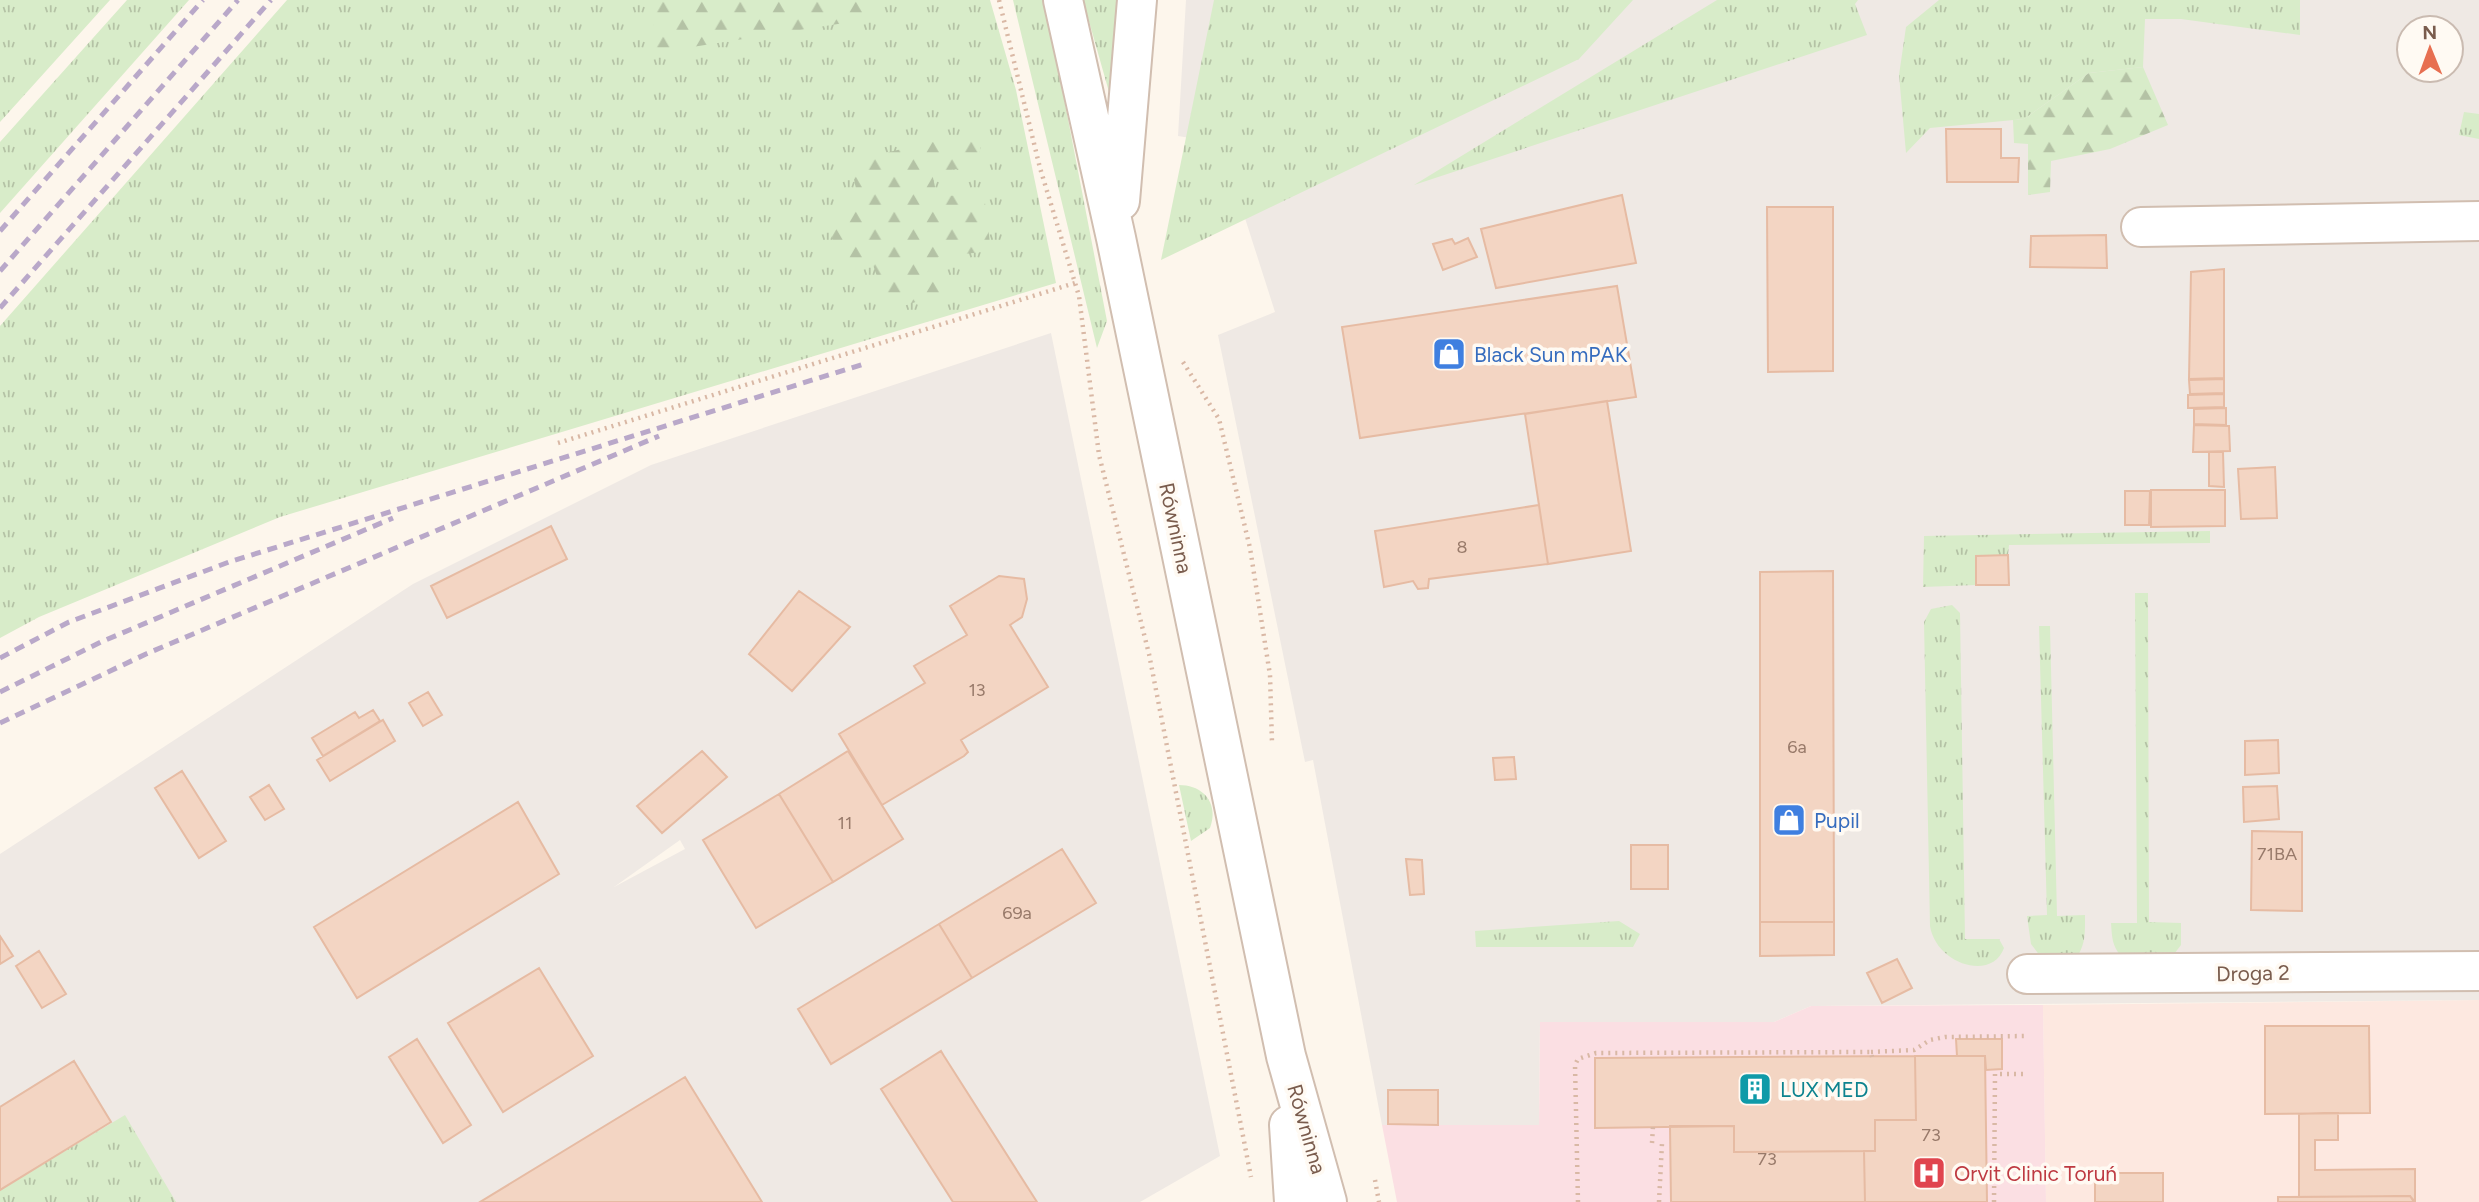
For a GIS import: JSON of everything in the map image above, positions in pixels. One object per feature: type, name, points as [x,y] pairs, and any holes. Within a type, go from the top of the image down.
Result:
[{"type":"street","name":"Równinna","points":[[1063,0],[1116,238],[1286,1056],[1327,1202]]},
{"type":"street","points":[[1116,238],[1137,0]]},
{"type":"street","points":[[2141,227],[2479,221]]},
{"type":"street","name":"Droga 2","points":[[2027,974],[2479,971]]},
{"type":"street","name":"Równinna","points":[[1286,1056],[1294,1202]]},
{"type":"path","points":[[999,0],[1040,168],[1075,283],[1099,456],[1149,654],[1254,1188]]},
{"type":"path","points":[[558,443],[1075,283]]},
{"type":"path","points":[[1182,360],[1219,419],[1250,548],[1270,675],[1272,743]]},
{"type":"path","points":[[1578,1202],[1575,1065],[1578,1059],[1596,1053],[1871,1054],[1914,1050],[1930,1040],[1945,1037],[2027,1036]]},
{"type":"path","points":[[1994,1202],[1995,1074],[2028,1074]]},
{"type":"path","points":[[1652,1143],[1653,1126]]},
{"type":"path","points":[[1659,1202],[1662,1143]]},
{"type":"path","points":[[1375,1180],[1379,1202]]},
{"type":"shaded area","points":[[1186,0],[2479,0],[2479,1000],[1811,1006],[1774,1022],[1540,1022],[1539,1125],[1382,1125],[1313,760],[1305,762],[1218,335],[1275,312],[1221,143],[1178,136]]},
{"type":"shaded area","points":[[1051,333],[1220,1156],[1140,1202],[0,1202],[0,854],[413,584],[651,465]],"holes":[[[680,840],[685,849],[614,887]]]},
{"type":"shaded area","points":[[2479,1000],[2479,1202],[2046,1202],[2043,1005]]},
{"type":"shaded area","points":[[2043,1005],[2046,1202],[1397,1202],[1382,1125],[1539,1125],[1540,1022],[1774,1022],[1811,1006]]},
{"type":"green space","points":[[0,0],[110,0],[0,122]]},
{"type":"green space","points":[[127,0],[189,0],[0,213],[0,142]]},
{"type":"green space","points":[[287,0],[990,0],[1016,90],[1056,283],[280,517],[39,617],[0,638],[0,326]]},
{"type":"green space","points":[[653,0],[878,0],[882,17],[654,53]]},
{"type":"green space","points":[[1013,0],[1045,0],[1107,321],[1097,348]]},
{"type":"green space","points":[[1083,0],[1118,0],[1109,92]]},
{"type":"green space","points":[[1214,0],[1633,0],[1579,59],[1161,260]]},
{"type":"green space","points":[[1717,0],[1858,0],[1855,4],[1867,35],[1414,185]]},
{"type":"green space","points":[[1939,0],[2300,0],[2300,35],[2181,19],[2145,19],[2143,67],[2089,73],[2024,119],[1930,128],[1906,153],[1899,75],[1906,27]]},
{"type":"green space","points":[[2143,67],[2168,125],[2110,149],[2051,161],[2050,192],[2028,195],[2028,144],[2014,143],[2013,120],[2024,119],[2089,73]]},
{"type":"green space","points":[[2464,112],[2479,114],[2479,139],[2459,135]]},
{"type":"green space","points":[[984,130],[977,166],[932,173],[937,196],[984,195],[991,251],[938,257],[951,290],[889,311],[872,262],[844,268],[823,216],[860,207],[850,161]]},
{"type":"green space","points":[[2210,531],[2210,543],[2009,545],[2008,555],[1976,556],[1976,585],[1923,587],[1924,536]]},
{"type":"green space","points":[[2135,593],[2148,593],[2149,922],[2181,923],[2181,945],[2171,958],[2121,956],[2114,945],[2111,923],[2137,923]]},
{"type":"green space","points":[[1952,605],[1960,613],[1965,939],[1999,939],[2004,948],[1998,958],[1977,966],[1953,959],[1942,950],[1934,939],[1930,926],[1924,622],[1931,609]]},
{"type":"green space","points":[[2039,626],[2050,626],[2057,916],[2085,915],[2085,933],[2079,954],[2075,959],[2046,964],[2031,944],[2027,916],[2047,915]]},
{"type":"green space","points":[[1179,785],[1196,788],[1211,804],[1210,828],[1191,841]]},
{"type":"green space","points":[[1619,921],[1640,934],[1633,947],[1476,947],[1475,931]]},
{"type":"green space","points":[[125,1115],[176,1202],[0,1202],[0,1190]]},
{"type":"building","points":[[1946,129],[2001,129],[2001,158],[2019,158],[2018,182],[1947,182]]},
{"type":"building","points":[[1622,195],[1636,263],[1496,288],[1481,229]]},
{"type":"building","points":[[1767,207],[1833,207],[1833,371],[1768,372]]},
{"type":"building","points":[[2106,235],[2107,268],[2030,267],[2031,236]]},
{"type":"building","points":[[1468,238],[1477,257],[1443,270],[1433,244],[1452,239],[1455,244]]},
{"type":"building","points":[[2224,269],[2224,378],[2189,379],[2191,272]]},
{"type":"building","points":[[1617,286],[1636,397],[1360,438],[1342,327]]},
{"type":"building","points":[[2224,379],[2224,393],[2190,394],[2189,380]]},
{"type":"building","points":[[2224,394],[2224,407],[2188,408],[2188,395]]},
{"type":"building","points":[[1607,401],[1631,551],[1548,564],[1525,414]]},
{"type":"building","points":[[2226,408],[2226,425],[2194,424],[2194,409]]},
{"type":"building","points":[[2194,425],[2229,426],[2230,451],[2193,452]]},
{"type":"building","points":[[2209,452],[2223,452],[2224,487],[2209,486]]},
{"type":"building","points":[[2275,467],[2277,518],[2241,519],[2238,469]]},
{"type":"building","points":[[2151,490],[2225,490],[2225,526],[2151,527]]},
{"type":"building","points":[[2125,491],[2150,491],[2149,525],[2125,525]]},
{"type":"building","points":[[1539,505],[1548,564],[1429,579],[1428,588],[1418,589],[1413,581],[1384,587],[1375,531]]},
{"type":"building","points":[[551,526],[567,559],[447,618],[431,586]]},
{"type":"building","points":[[2008,555],[2009,585],[1976,585],[1976,556]]},
{"type":"building","points":[[1833,571],[1834,922],[1760,922],[1760,572]]},
{"type":"building","points":[[999,576],[1024,579],[1027,599],[1022,617],[1010,625],[1048,687],[961,740],[968,752],[964,756],[882,805],[839,734],[925,683],[914,666],[967,635],[950,606]]},
{"type":"building","points":[[799,591],[850,627],[792,691],[749,654]]},
{"type":"building","points":[[428,692],[442,715],[423,726],[409,703]]},
{"type":"building","points":[[373,710],[380,721],[323,756],[312,738],[355,712],[359,718]]},
{"type":"building","points":[[383,720],[395,741],[330,781],[317,760]]},
{"type":"building","points":[[2278,740],[2279,773],[2245,775],[2245,741]]},
{"type":"building","points":[[702,751],[727,777],[662,833],[637,806]]},
{"type":"building","points":[[848,751],[903,839],[833,882],[779,794]]},
{"type":"building","points":[[1514,757],[1516,779],[1495,780],[1493,758]]},
{"type":"building","points":[[182,771],[226,841],[199,858],[155,788]]},
{"type":"building","points":[[269,785],[284,809],[265,820],[250,797]]},
{"type":"building","points":[[2277,786],[2279,819],[2244,822],[2243,787]]},
{"type":"building","points":[[779,794],[833,882],[756,928],[703,840]]},
{"type":"building","points":[[518,802],[559,874],[357,998],[314,927]]},
{"type":"building","points":[[2252,831],[2302,832],[2302,911],[2251,910]]},
{"type":"building","points":[[1631,845],[1668,845],[1668,889],[1631,889]]},
{"type":"building","points":[[1062,849],[1096,903],[972,978],[939,924]]},
{"type":"building","points":[[1406,859],[1422,860],[1424,894],[1410,895]]},
{"type":"building","points":[[1760,922],[1834,922],[1834,955],[1760,956]]},
{"type":"building","points":[[939,924],[972,978],[831,1064],[798,1009]]},
{"type":"building","points":[[0,936],[13,956],[0,964]]},
{"type":"building","points":[[39,951],[66,994],[42,1008],[16,966]]},
{"type":"building","points":[[1897,959],[1912,988],[1882,1003],[1867,973]]},
{"type":"building","points":[[539,968],[593,1056],[503,1112],[448,1023]]},
{"type":"building","points":[[2265,1026],[2369,1026],[2370,1113],[2265,1114]]},
{"type":"building","points":[[417,1039],[471,1125],[443,1143],[389,1057]]},
{"type":"building","points":[[1956,1039],[2002,1039],[2002,1069],[1986,1070],[1985,1056],[1957,1056]]},
{"type":"building","points":[[941,1051],[1037,1202],[953,1202],[881,1089]]},
{"type":"building","points":[[1915,1056],[1985,1056],[1987,1202],[1865,1202],[1864,1151],[1875,1151],[1875,1120],[1916,1120]]},
{"type":"building","name":"LUX MED","points":[[1915,1056],[1916,1120],[1875,1120],[1875,1151],[1734,1152],[1734,1126],[1595,1128],[1595,1058]]},
{"type":"building","points":[[74,1061],[111,1122],[0,1190],[0,1107]]},
{"type":"building","points":[[685,1077],[762,1202],[480,1202]]},
{"type":"building","points":[[1388,1090],[1438,1090],[1438,1125],[1388,1124]]},
{"type":"building","points":[[2338,1113],[2338,1140],[2315,1140],[2315,1170],[2415,1169],[2415,1202],[2410,1196],[2299,1197],[2299,1114]]},
{"type":"building","name":"LUX MED","points":[[1670,1126],[1734,1126],[1734,1152],[1864,1151],[1865,1202],[1671,1202]]},
{"type":"building","points":[[2095,1173],[2163,1173],[2163,1202],[2095,1202]]},
{"type":"building","points":[[2410,1196],[2414,1202],[2278,1202],[2278,1197]]},
{"type":"railway","points":[[0,231],[203,0]]},
{"type":"railway","points":[[0,271],[238,0]]},
{"type":"railway","points":[[0,308],[271,0]]},
{"type":"railway","points":[[0,658],[69,622],[229,562],[867,363]]},
{"type":"railway","points":[[0,723],[146,654],[659,436]]},
{"type":"railway","points":[[0,692],[101,642],[393,518]]},
{"type":"place","name":"Black Sun mPAK","points":[[1449,354]]},
{"type":"place","name":"Pupil","points":[[1789,820]]},
{"type":"place","name":"LUX MED","points":[[1755,1089]]},
{"type":"place","name":"Orvit Clinic Toruń","points":[[1929,1173]]}]
